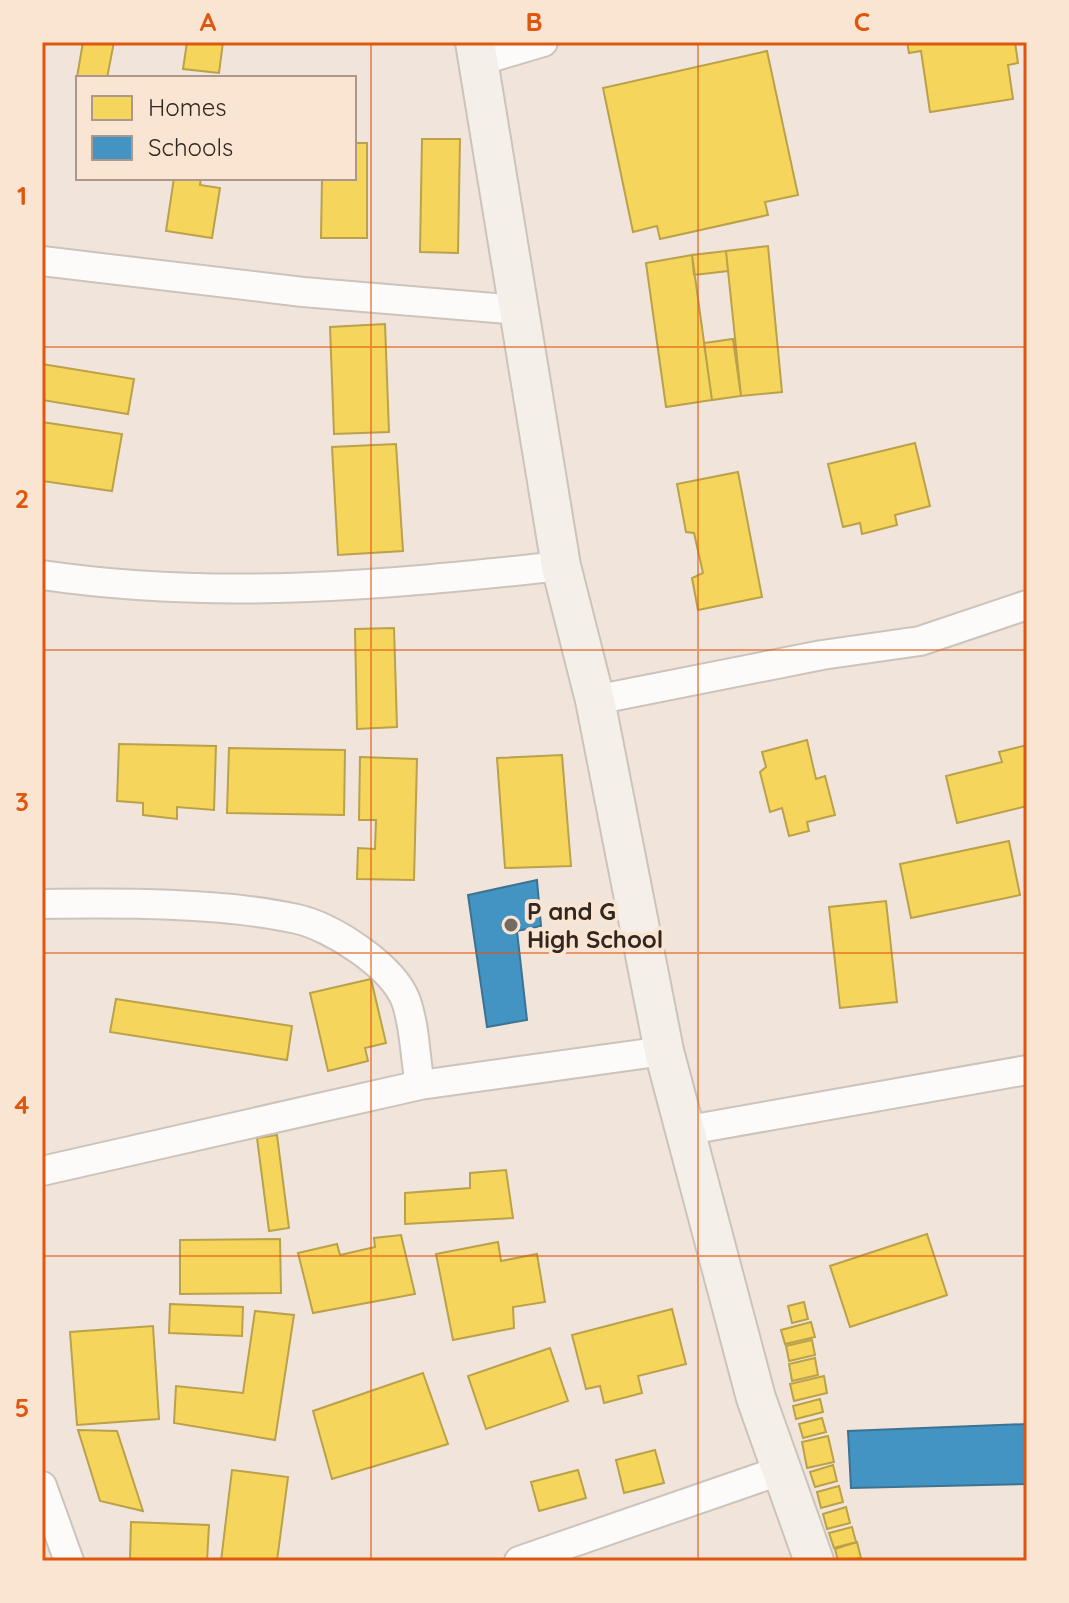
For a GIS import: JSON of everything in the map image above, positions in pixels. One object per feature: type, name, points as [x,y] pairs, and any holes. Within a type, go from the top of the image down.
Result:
[{"type":"street","points":[[543,42],[477,51],[561,566],[595,700],[664,1051],[683,1131],[756,1398],[814,1561]]},
{"type":"street","points":[[42,261],[303,292],[519,310]]},
{"type":"street","points":[[42,575],[108,585],[198,591],[294,590],[561,566]]},
{"type":"street","points":[[595,700],[822,655],[920,641],[1027,605]]},
{"type":"street","points":[[42,904],[257,914],[299,919],[353,944],[383,969],[406,1000],[420,1085]]},
{"type":"street","points":[[42,1171],[420,1085],[664,1051]]},
{"type":"street","points":[[683,1131],[1027,1070]]},
{"type":"street","points":[[519,1561],[782,1470]]},
{"type":"street","points":[[42,1486],[69,1561]]},
{"type":"building: Homes","points":[[83,42],[114,42],[107,76],[77,76]]},
{"type":"building: Homes","points":[[187,42],[223,42],[219,73],[183,69]]},
{"type":"building: Homes","points":[[907,42],[1015,42],[1018,63],[1008,65],[1013,99],[930,112],[921,51],[909,53]]},
{"type":"building: Homes","points":[[767,51],[798,195],[765,202],[768,215],[660,239],[657,226],[633,232],[603,88]]},
{"type":"building: Homes","points":[[422,139],[460,139],[458,253],[420,252]]},
{"type":"building: Homes","points":[[356,143],[367,143],[367,238],[321,238],[322,180],[356,180]]},
{"type":"building: Homes","points":[[174,180],[201,180],[200,185],[220,188],[212,238],[166,231]]},
{"type":"building: Homes","points":[[768,246],[782,392],[741,396],[726,251]]},
{"type":"building: Homes","points":[[726,251],[728,271],[694,275],[692,255]]},
{"type":"building: Homes","points":[[692,255],[712,400],[666,407],[646,263]]},
{"type":"building: Homes","points":[[385,324],[389,432],[334,434],[330,327]]},
{"type":"building: Homes","points":[[733,339],[741,396],[712,400],[704,343]]},
{"type":"building: Homes","points":[[42,364],[134,379],[128,414],[42,400]]},
{"type":"building: Homes","points":[[42,422],[122,434],[112,491],[42,481]]},
{"type":"building: Homes","points":[[915,443],[930,506],[895,515],[897,525],[862,534],[860,523],[843,527],[828,464]]},
{"type":"building: Homes","points":[[396,444],[403,551],[338,555],[332,447]]},
{"type":"building: Homes","points":[[738,472],[762,597],[698,610],[692,578],[703,573],[694,533],[686,532],[677,484]]},
{"type":"building: Homes","points":[[394,628],[397,727],[357,729],[355,629]]},
{"type":"building: Homes","points":[[807,740],[816,779],[825,776],[835,815],[807,822],[809,831],[789,836],[782,808],[770,812],[760,772],[766,767],[762,752]]},
{"type":"building: Homes","points":[[119,744],[216,746],[214,810],[177,807],[177,819],[143,815],[143,803],[117,801]]},
{"type":"building: Homes","points":[[1027,745],[1027,806],[957,823],[946,776],[1002,762],[999,752]]},
{"type":"building: Homes","points":[[229,748],[345,750],[344,815],[227,813]]},
{"type":"building: Homes","points":[[562,755],[571,866],[505,868],[497,758]]},
{"type":"building: Homes","points":[[360,757],[417,759],[414,880],[357,879],[358,848],[375,849],[376,820],[359,820]]},
{"type":"building: Homes","points":[[1009,841],[1020,895],[911,918],[900,864]]},
{"type":"building: Homes","points":[[886,901],[897,1002],[840,1008],[829,907]]},
{"type":"building: Homes","points":[[371,979],[386,1043],[365,1048],[368,1061],[328,1071],[310,993]]},
{"type":"building: Homes","points":[[116,999],[292,1026],[287,1060],[110,1032]]},
{"type":"building: Homes","points":[[277,1135],[289,1228],[269,1231],[257,1138]]},
{"type":"building: Homes","points":[[506,1170],[513,1218],[405,1224],[405,1193],[470,1188],[470,1173]]},
{"type":"building: Homes","points":[[927,1234],[947,1295],[850,1327],[830,1266]]},
{"type":"building: Homes","points":[[401,1235],[415,1294],[313,1313],[298,1253],[337,1244],[340,1255],[375,1247],[374,1238]]},
{"type":"building: Homes","points":[[280,1239],[281,1293],[180,1294],[180,1240]]},
{"type":"building: Homes","points":[[498,1242],[501,1261],[537,1254],[545,1302],[513,1307],[514,1328],[453,1340],[436,1254]]},
{"type":"building: Homes","points":[[804,1302],[808,1319],[792,1323],[788,1306]]},
{"type":"building: Homes","points":[[170,1304],[243,1307],[242,1336],[169,1333]]},
{"type":"building: Homes","points":[[672,1309],[686,1364],[638,1376],[642,1393],[604,1403],[600,1386],[586,1389],[572,1335]]},
{"type":"building: Homes","points":[[255,1311],[294,1315],[275,1440],[174,1423],[176,1386],[243,1393]]},
{"type":"building: Homes","points":[[811,1322],[815,1337],[785,1344],[781,1330]]},
{"type":"building: Homes","points":[[153,1326],[159,1419],[77,1425],[70,1332]]},
{"type":"building: Homes","points":[[812,1340],[815,1355],[789,1361],[786,1346]]},
{"type":"building: Homes","points":[[550,1348],[568,1401],[486,1429],[468,1376]]},
{"type":"building: Homes","points":[[815,1358],[818,1375],[792,1381],[789,1364]]},
{"type":"building: Homes","points":[[423,1373],[448,1444],[332,1479],[313,1411]]},
{"type":"building: Homes","points":[[824,1376],[827,1393],[794,1401],[790,1384]]},
{"type":"building: Homes","points":[[820,1399],[823,1412],[796,1419],[793,1406]]},
{"type":"building: Homes","points":[[822,1418],[826,1432],[803,1438],[799,1424]]},
{"type":"building: Homes","points":[[78,1430],[117,1431],[143,1511],[100,1501]]},
{"type":"building: Homes","points":[[828,1436],[834,1462],[807,1468],[802,1442]]},
{"type":"building: Homes","points":[[655,1450],[664,1483],[624,1493],[616,1460]]},
{"type":"building: Homes","points":[[833,1465],[837,1481],[815,1487],[810,1472]]},
{"type":"building: Homes","points":[[232,1470],[288,1477],[277,1561],[221,1561]]},
{"type":"building: Homes","points":[[578,1470],[586,1498],[539,1511],[531,1482]]},
{"type":"building: Homes","points":[[839,1486],[843,1502],[821,1508],[817,1492]]},
{"type":"building: Homes","points":[[846,1507],[850,1523],[827,1529],[823,1514]]},
{"type":"building: Homes","points":[[131,1522],[209,1525],[207,1561],[130,1561]]},
{"type":"building: Homes","points":[[852,1527],[856,1542],[834,1548],[829,1533]]},
{"type":"building: Homes","points":[[857,1542],[861,1558],[838,1561],[835,1549]]},
{"type":"building: Schools","points":[[537,880],[541,926],[517,931],[527,1020],[487,1027],[468,895]]},
{"type":"building: Schools","points":[[1027,1424],[1027,1484],[851,1488],[848,1431]]},
{"type":"place","name":"P and G High School","points":[[511,925]]}]
